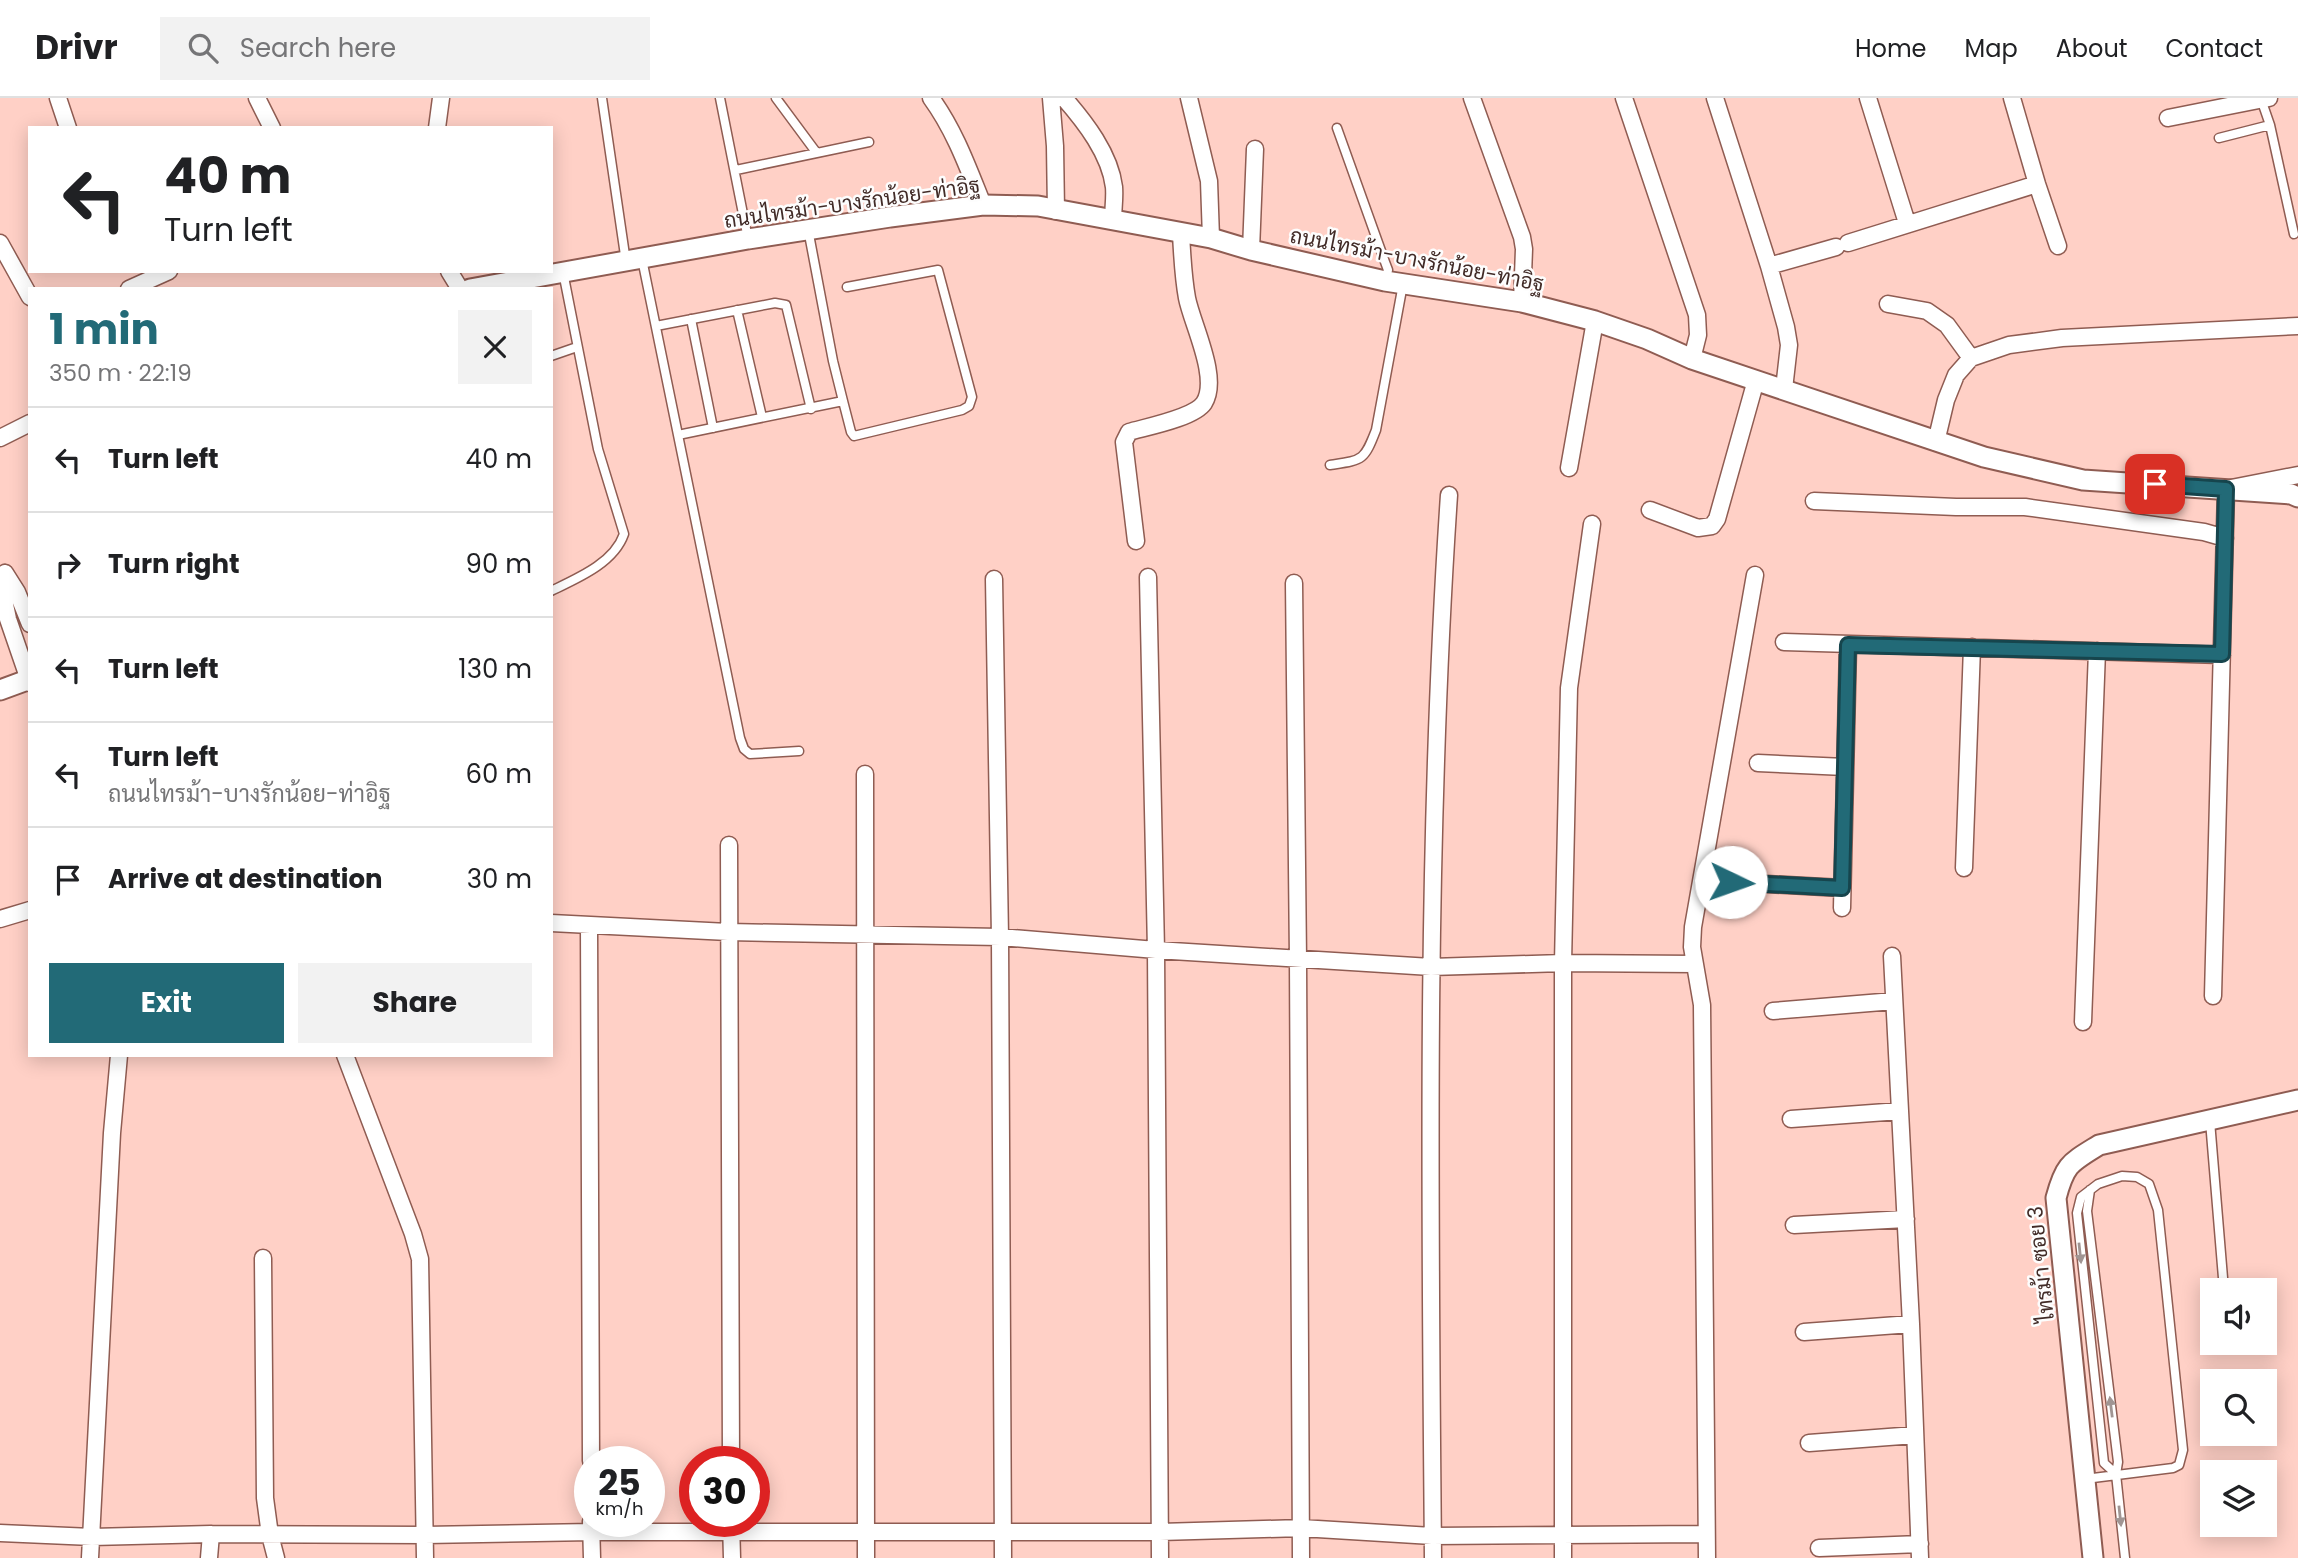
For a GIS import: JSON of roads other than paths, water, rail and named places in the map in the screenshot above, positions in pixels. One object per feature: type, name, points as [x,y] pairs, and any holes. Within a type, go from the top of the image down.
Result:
[{"type":"street","points":[[58,98],[67,126]]},
{"type":"street","points":[[257,98],[271,126]]},
{"type":"street","points":[[437,126],[441,98]]},
{"type":"street","points":[[931,98],[964,153],[983,205]]},
{"type":"street","points":[[1051,98],[1056,211]]},
{"type":"street","points":[[1064,98],[1082,118],[1105,159],[1114,187],[1113,220]]},
{"type":"street","points":[[1189,98],[1209,181],[1211,238]]},
{"type":"street","points":[[1472,98],[1522,236],[1522,302]]},
{"type":"street","points":[[1624,98],[1697,315],[1698,335],[1692,359]]},
{"type":"street","points":[[1715,98],[1769,266],[1789,345],[1784,389]]},
{"type":"street","points":[[1868,98],[1908,223]]},
{"type":"street","points":[[2014,99],[2037,184],[2058,246]]},
{"type":"street","points":[[2168,118],[2265,99]]},
{"type":"street","points":[[1251,250],[1255,149]]},
{"type":"street","points":[[1769,266],[2037,184]]},
{"type":"street","name":"ถนนไทรม้า-บางรักน้อย-ท่าอิฐ","points":[[481,287],[808,229],[983,205],[1038,206],[1211,238],[1251,250],[1394,282],[1522,302],[1595,321],[1647,339],[1692,359],[1936,442],[1984,457],[2083,480],[2291,494],[2298,497]]},
{"type":"street","points":[[1136,541],[1124,442],[1129,432],[1194,412],[1204,403],[1207,392],[1207,365],[1188,300],[1181,233]]},
{"type":"street","points":[[0,243],[28,293]]},
{"type":"street","points":[[133,287],[165,273]]},
{"type":"street","points":[[1888,304],[1927,311],[1947,325],[1971,358]]},
{"type":"street","points":[[1569,468],[1595,321]]},
{"type":"street","points":[[1936,442],[1946,400],[1956,376],[1971,358],[2009,345],[2062,338],[2298,326]]},
{"type":"street","points":[[1650,509],[1698,528],[1712,526],[1717,519],[1756,380]]},
{"type":"street","points":[[0,438],[28,424]]},
{"type":"street","points":[[2213,996],[2226,489],[2298,475]]},
{"type":"street","points":[[1433,1558],[1431,967],[1439,643],[1449,495]]},
{"type":"street","points":[[1814,501],[1956,508],[2025,507],[2204,532],[2225,538]]},
{"type":"street","points":[[1563,1558],[1563,963],[1569,688],[1592,524]]},
{"type":"street","points":[[2,569],[17,592],[28,619]]},
{"type":"street","points":[[2,569],[4,600],[15,643],[28,677]]},
{"type":"street","points":[[1707,1558],[1702,1005],[1692,947],[1693,927],[1755,575]]},
{"type":"street","points":[[1148,577],[1156,950],[1160,1558]]},
{"type":"street","points":[[994,579],[1000,937],[1003,1558]]},
{"type":"street","points":[[1294,583],[1301,1558]]},
{"type":"street","points":[[1784,642],[2222,654]]},
{"type":"street","points":[[1842,908],[1848,645]]},
{"type":"street","points":[[1964,868],[1972,647]]},
{"type":"street","points":[[2083,1022],[2097,651]]},
{"type":"street","points":[[0,690],[28,680]]},
{"type":"street","points":[[1758,762],[1845,767]]},
{"type":"street","points":[[865,774],[866,1558]]},
{"type":"street","points":[[729,845],[731,1446]]},
{"type":"street","points":[[1731,882],[1842,888]]},
{"type":"street","points":[[0,919],[28,911]]},
{"type":"street","points":[[553,923],[728,932],[1000,937],[1298,960],[1431,967],[1563,963],[1695,964]]},
{"type":"street","points":[[589,925],[591,1446]]},
{"type":"street","points":[[1819,1548],[1920,1551],[1892,956]]},
{"type":"street","points":[[1773,1011],[1894,1000]]},
{"type":"street","points":[[90,1558],[112,1133],[119,1057]]},
{"type":"street","points":[[346,1057],[420,1259],[425,1558]]},
{"type":"street","name":"ไทรม้า ซอย 3","points":[[2093,1558],[2056,1198],[2063,1174],[2075,1160],[2099,1145],[2298,1100]]},
{"type":"street","points":[[1791,1119],[1900,1111]]},
{"type":"street","points":[[1794,1225],[1906,1219]]},
{"type":"street","points":[[262,1258],[265,1498],[276,1558]]},
{"type":"street","points":[[1804,1332],[1911,1324]]},
{"type":"street","points":[[1809,1443],[1916,1435]]},
{"type":"street","points":[[0,1533],[92,1537],[211,1534],[425,1535],[574,1527]]},
{"type":"street","points":[[770,1529],[866,1533],[1160,1532],[1301,1528],[1432,1536],[1706,1534]]},
{"type":"street","points":[[209,1558],[211,1534]]},
{"type":"street","points":[[592,1537],[592,1558]]},
{"type":"street","points":[[732,1537],[732,1558]]},
{"type":"lane","points":[[603,98],[634,260],[656,326],[744,749],[750,754],[799,751]]},
{"type":"lane","points":[[720,98],[748,239]]},
{"type":"lane","points":[[776,98],[816,152]]},
{"type":"lane","points":[[2265,99],[2294,234]]},
{"type":"lane","points":[[2219,138],[2270,125]]},
{"type":"lane","points":[[1330,465],[1357,461],[1367,452],[1376,430],[1394,282],[1337,128]]},
{"type":"lane","points":[[736,170],[869,142]]},
{"type":"lane","points":[[808,229],[833,360],[854,436],[962,410],[968,406],[972,397],[938,270],[847,287]]},
{"type":"lane","points":[[553,590],[605,561],[620,546],[624,534],[598,449],[563,272]]},
{"type":"lane","points":[[656,326],[775,303],[786,305],[811,408]]},
{"type":"lane","points":[[737,310],[762,417]]},
{"type":"lane","points":[[691,319],[713,428]]},
{"type":"lane","points":[[553,355],[577,347]]},
{"type":"lane","points":[[678,435],[843,401]]},
{"type":"lane","points":[[2210,1118],[2223,1278]]},
{"type":"lane","points":[[2085,1479],[2173,1468],[2179,1465],[2183,1450],[2158,1210],[2149,1184],[2137,1177],[2122,1176],[2098,1184],[2081,1197],[2077,1213],[2104,1463],[2116,1474]]},
{"type":"lane","points":[[2090,1190],[2087,1211],[2118,1462],[2116,1474],[2125,1558]]}]
